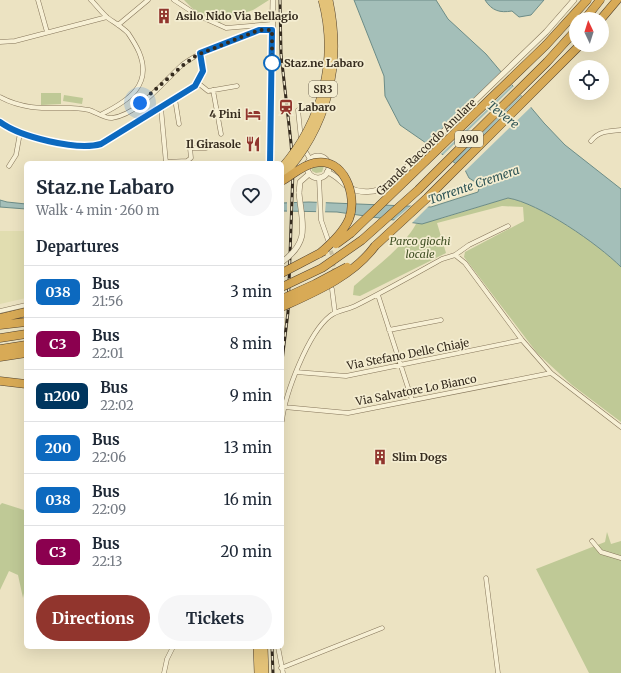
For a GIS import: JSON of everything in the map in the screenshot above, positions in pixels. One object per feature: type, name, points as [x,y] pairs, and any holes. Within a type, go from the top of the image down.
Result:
[{"type":"highway","name":"SR3","points":[[284,165],[296,150],[307,131],[317,109],[324,88],[328,65],[328,40],[322,0]]},
{"type":"highway","name":"SR3","points":[[284,175],[297,160],[311,138],[328,98],[333,75],[335,50],[333,23],[329,0]]},
{"type":"highway","name":"Grande Raccordo Anulare","points":[[284,272],[319,254],[347,236],[368,218],[552,39],[587,0]]},
{"type":"highway","points":[[591,12],[600,0]]},
{"type":"highway","points":[[607,12],[617,0]]},
{"type":"highway","name":"A90","points":[[284,286],[322,268],[368,236],[423,185],[569,38]]},
{"type":"highway","name":"A90","points":[[284,298],[334,274],[385,238],[573,52]]},
{"type":"highway","points":[[284,180],[308,165],[320,162],[335,166],[347,180],[351,199],[349,218],[339,235],[319,254]]},
{"type":"highway","points":[[284,311],[328,288],[362,261],[375,246]]},
{"type":"highway","points":[[284,306],[328,288]]},
{"type":"highway","points":[[0,318],[24,312]]},
{"type":"highway","points":[[0,325],[24,322]]},
{"type":"highway","points":[[0,338],[24,334]]},
{"type":"highway","points":[[1,354],[24,346]]},
{"type":"highway","points":[[1,354],[24,354]]},
{"type":"highway","points":[[0,380],[24,384]]},
{"type":"highway","points":[[257,649],[258,673]]},
{"type":"highway","points":[[264,649],[265,673]]},
{"type":"street","points":[[38,0],[47,32]]},
{"type":"street","points":[[91,0],[107,17],[128,34],[135,44],[142,60],[144,73],[140,83],[131,95],[118,105],[102,114]]},
{"type":"street","points":[[118,25],[148,0]]},
{"type":"street","points":[[174,0],[197,15],[226,28],[272,27]]},
{"type":"street","points":[[270,161],[273,0]]},
{"type":"street","points":[[327,172],[334,174],[348,186],[368,192],[384,188],[397,178],[546,32],[574,0]]},
{"type":"street","points":[[0,42],[15,41],[107,17]]},
{"type":"street","points":[[0,97],[18,105],[33,108],[84,109],[112,118],[129,111],[150,95],[184,64],[200,53],[259,30],[272,27]]},
{"type":"street","points":[[0,122],[20,132],[66,144],[94,146],[110,140],[198,83],[204,69],[200,53]]},
{"type":"street","points":[[198,83],[207,91],[237,86]]},
{"type":"street","points":[[213,90],[221,134]]},
{"type":"street","points":[[175,99],[179,124]]},
{"type":"street","points":[[161,108],[166,161]]},
{"type":"street","points":[[298,110],[301,140],[305,152],[310,159]]},
{"type":"street","points":[[592,141],[596,135],[604,131],[621,130]]},
{"type":"street","points":[[9,166],[15,160],[20,132]]},
{"type":"street","points":[[187,161],[191,158],[190,148],[206,148]]},
{"type":"street","points":[[320,156],[326,159],[329,165],[327,172],[320,178],[309,174],[307,164],[310,159],[320,156]]},
{"type":"street","points":[[284,260],[297,249],[302,238],[299,193],[300,182],[309,174]]},
{"type":"street","points":[[320,178],[321,217],[328,240]]},
{"type":"street","points":[[284,407],[296,372],[313,338],[327,318],[335,313],[353,308],[456,254],[469,244],[508,226]]},
{"type":"street","points":[[456,254],[465,263],[522,340],[551,373],[621,427]]},
{"type":"street","points":[[328,288],[335,313]]},
{"type":"street","points":[[378,295],[412,400]]},
{"type":"street","points":[[0,311],[24,305]]},
{"type":"street","points":[[389,330],[441,320]]},
{"type":"street","name":"Via Stefano Delle Chiaje","points":[[296,372],[346,376],[401,366],[522,340]]},
{"type":"street","name":"Via Salvatore Lo Bianco","points":[[284,407],[348,413],[551,373]]},
{"type":"street","points":[[592,541],[601,552],[621,558]]},
{"type":"street","points":[[486,578],[498,673]]},
{"type":"street","points":[[281,668],[382,628]]},
{"type":"street","points":[[164,673],[167,659],[172,649]]},
{"type":"street","points":[[278,649],[283,673]]},
{"type":"shaded area","points":[[0,231],[24,231],[24,298],[0,304]]},
{"type":"green space","points":[[184,0],[269,0],[253,10],[223,20],[220,23],[195,11]]},
{"type":"green space","points":[[41,93],[61,93],[61,104],[41,105]]},
{"type":"green space","points":[[64,95],[83,98],[82,104],[63,101]]},
{"type":"green space","points":[[311,165],[324,166],[322,172],[316,173],[312,171]]},
{"type":"green space","name":"Parco giochi locale","points":[[508,198],[521,201],[536,208],[568,226],[598,247],[621,267],[621,422],[572,385],[537,353],[464,257],[465,252],[524,221],[523,207],[502,206],[437,223],[446,253],[360,296],[353,295],[354,286],[396,250],[416,224],[443,218]]},
{"type":"green space","points":[[2,503],[24,510],[23,598],[18,575],[9,571],[0,590],[0,505]]},
{"type":"green space","points":[[607,532],[611,544],[621,541],[621,673],[589,673],[536,569],[605,542]]},
{"type":"water","name":"Tevere","points":[[354,0],[436,0],[448,19],[486,54],[544,123],[565,145],[621,189],[621,267],[598,247],[568,226],[521,201],[508,198],[422,224],[337,212],[284,211],[284,203],[309,202],[431,207],[478,192],[480,185],[469,178],[465,170],[400,125],[385,96],[384,76]]},
{"type":"water","points":[[485,0],[544,0],[531,15],[519,17],[512,11],[504,12],[493,9]]},
{"type":"water","points":[[0,200],[24,204],[24,209],[0,207]]},
{"type":"pier","points":[[503,71],[514,83],[440,155],[426,145]]},
{"type":"pier","points":[[515,85],[522,94],[451,163],[442,156]]},
{"type":"pier","points":[[523,95],[532,106],[464,172],[454,165]]},
{"type":"pier","points":[[317,200],[326,200],[325,213],[316,213]]},
{"type":"pier","points":[[287,201],[294,201],[293,212],[287,213]]},
{"type":"pier","points":[[412,205],[430,205],[410,225],[392,222]]},
{"type":"tunnel","points":[[329,245],[333,258],[334,273]]},
{"type":"railway","points":[[280,0],[281,54],[293,170],[288,312],[284,345]]},
{"type":"railway","points":[[272,649],[273,673]]},
{"type":"bus line","name":"038","points":[[0,122],[15,131],[66,144],[83,146],[94,146],[101,144],[122,133],[195,86],[201,78],[204,67],[200,53],[259,30],[272,30],[270,161]]},
{"type":"place","name":"Asilo Nido Via Bellagio","points":[[164,16]]},
{"type":"place","name":"Staz.ne Labaro","points":[[272,63]]},
{"type":"place","name":"Labaro","points":[[286,107]]},
{"type":"place","name":"4 Pini","points":[[253,114]]},
{"type":"place","name":"Il Girasole","points":[[253,144]]},
{"type":"place","name":"Slim Dogs","points":[[380,457]]},
{"type":"route","points":[[140,103],[182,66],[197,55],[206,50],[259,30],[272,30],[272,63]]},
{"type":"water label","name":"Torrente Cremera","points":[[474,185]]}]
